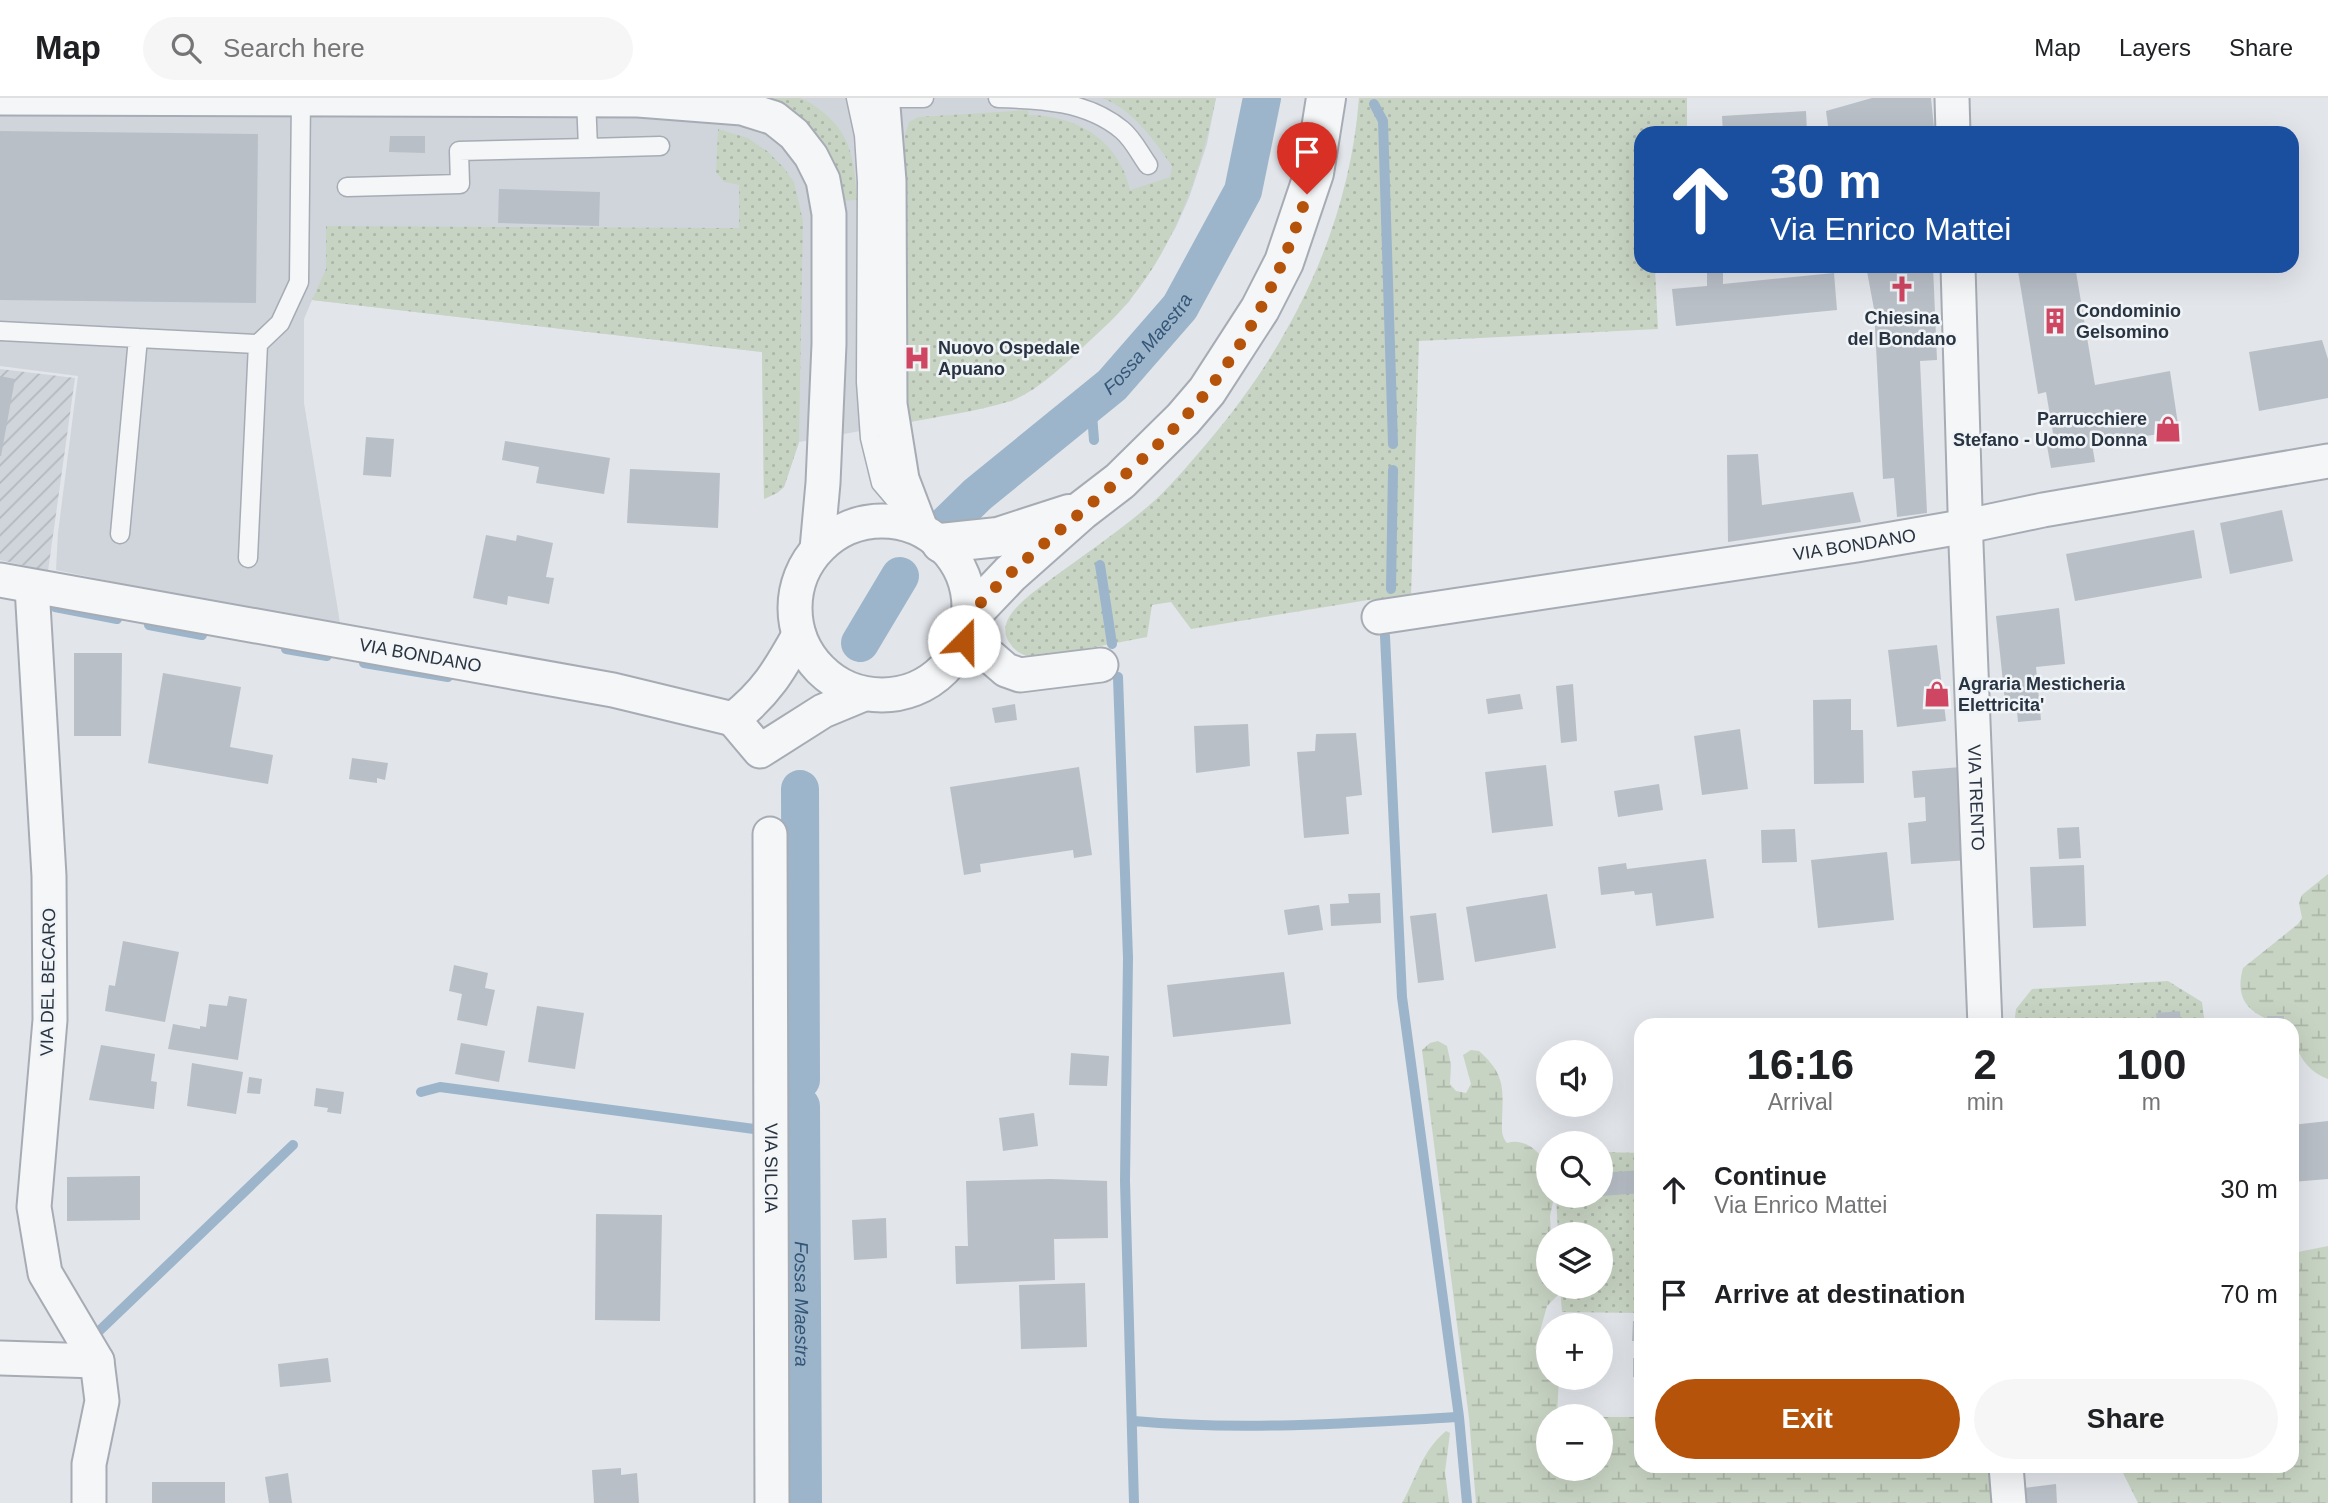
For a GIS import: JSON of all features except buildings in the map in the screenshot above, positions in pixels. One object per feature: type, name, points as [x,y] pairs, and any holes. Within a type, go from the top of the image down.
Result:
[{"type":"street","points":[[877,98],[883,106],[889,181],[890,404],[902,479],[931,536],[958,564],[968,589],[970,617],[984,652],[1006,670],[1020,675],[1101,665]]},
{"type":"street","points":[[1081,510],[998,537],[931,536],[900,522],[877,520],[855,524],[834,534],[817,549],[804,568],[796,590],[795,613],[799,635],[809,656],[824,673],[843,686],[864,694],[888,696],[913,691],[934,679],[952,662],[964,641],[970,617],[1010,574],[1081,510],[1120,481],[1183,419],[1207,391],[1260,309],[1284,262],[1314,173],[1326,98]]},
{"type":"street","points":[[1952,98],[1953,126]]},
{"type":"street","points":[[0,99],[643,99],[742,108],[774,118],[794,134],[811,156],[823,180],[829,214],[829,344],[823,483],[817,549]]},
{"type":"street","name":"VIA TRENTO","points":[[1958,273],[1985,1018]]},
{"type":"street","name":"VIA BONDANO","points":[[1379,618],[1967,526],[2055,508],[2328,461]]},
{"type":"street","name":"VIA BONDANO","points":[[0,580],[613,690],[733,719]]},
{"type":"street","name":"VIA DEL BECARO","points":[[32,587],[49,876],[50,1020],[34,1207],[46,1273],[97,1361],[102,1401],[89,1464],[89,1503]]},
{"type":"street","points":[[799,635],[779,671],[757,700],[733,719],[760,751],[823,711],[864,694]]},
{"type":"street","name":"VIA SILCIA","points":[[770,834],[772,1503]]},
{"type":"street","points":[[0,1358],[97,1361]]},
{"type":"street","points":[[2007,1473],[2009,1503]]},
{"type":"lane","points":[[856,98],[864,135],[867,182],[866,382],[870,438],[881,483],[931,536]]},
{"type":"lane","points":[[877,98],[924,98]]},
{"type":"lane","points":[[998,98],[1069,104],[1098,115],[1124,131],[1148,165]]},
{"type":"lane","points":[[248,558],[258,344],[280,323],[299,282],[301,99]]},
{"type":"lane","points":[[586,99],[588,148]]},
{"type":"lane","points":[[347,187],[460,184],[459,151],[660,146]]},
{"type":"lane","points":[[0,331],[258,344]]},
{"type":"lane","points":[[120,534],[138,338]]},
{"type":"shaded area","name":"Nuovo Ospedale Apuano","points":[[0,98],[1216,98],[1207,144],[1189,198],[1175,229],[1129,302],[1065,364],[1012,401],[799,442],[784,487],[764,499],[762,352],[312,300],[304,319],[304,403],[341,629],[56,570],[58,533],[78,376],[0,366]]},
{"type":"shaded area","points":[[0,369],[75,378],[48,571],[0,560]]},
{"type":"green space","points":[[757,98],[800,98],[813,104],[839,128],[853,161],[857,200],[840,201]]},
{"type":"green space","points":[[1102,98],[1216,98],[1203,152],[1185,205],[1160,256],[1117,315],[1037,387],[1019,398],[997,405],[905,423],[905,134],[909,122],[918,117],[1028,110],[1029,115],[1058,119],[1096,135],[1115,156],[1130,190],[1170,177],[1172,166],[1150,136],[1133,117]]},
{"type":"green space","points":[[1359,98],[1687,98],[1687,126],[1634,126],[1634,273],[1655,273],[1658,329],[1419,341],[1411,597],[1368,600],[1191,629],[1171,602],[1152,605],[1147,637],[1038,658],[1018,652],[1009,642],[1005,628],[1015,609],[1163,493],[1208,442],[1265,365],[1290,324],[1329,238],[1343,193]]},
{"type":"green space","points":[[718,129],[748,138],[767,151],[784,168],[794,182],[803,221],[799,442],[784,487],[764,499],[762,352],[312,300],[326,269],[326,226],[739,228],[739,185],[724,182],[716,172]]},
{"type":"green space","points":[[2328,874],[2328,1079],[2307,1065],[2299,1052],[2299,1018],[2265,1018],[2254,1012],[2242,996],[2240,983],[2243,968],[2298,924],[2302,918],[2299,903],[2302,895]]},
{"type":"green space","points":[[2168,981],[2202,1002],[2204,1018],[2015,1018],[2016,1009],[2032,989]]},
{"type":"green space","points":[[1438,1041],[1447,1046],[1451,1065],[1450,1084],[1456,1091],[1466,1093],[1471,1084],[1463,1055],[1471,1050],[1479,1051],[1488,1060],[1501,1083],[1502,1130],[1505,1140],[1507,1143],[1526,1144],[1536,1152],[1536,1208],[1552,1208],[1550,1222],[1536,1222],[1536,1299],[1554,1299],[1547,1306],[1545,1313],[1536,1313],[1536,1390],[1558,1390],[1558,1404],[1536,1404],[1536,1481],[1613,1481],[1613,1417],[1634,1417],[1634,1473],[1990,1473],[1993,1503],[1476,1503],[1469,1418],[1422,1050],[1430,1043]]},
{"type":"green space","points":[[1613,1152],[1634,1153],[1634,1313],[1562,1312],[1561,1299],[1613,1299],[1613,1222],[1557,1222],[1557,1208],[1613,1208]]},
{"type":"green space","points":[[2328,1246],[2328,1503],[2138,1503],[2123,1473],[2299,1473],[2299,1252]]},
{"type":"green space","points":[[1446,1431],[1450,1433],[1445,1472],[1449,1503],[1402,1503],[1425,1456]]},
{"type":"waterway","name":"Fossa Maestra","points":[[943,528],[978,494],[1112,385],[1180,307],[1243,191],[1262,98]]},
{"type":"waterway","points":[[1374,104],[1383,121],[1393,444]]},
{"type":"waterway","points":[[1091,402],[1094,440]]},
{"type":"waterway","points":[[1391,589],[1393,470]]},
{"type":"waterway","points":[[1100,565],[1112,644]]},
{"type":"waterway","name":"Fossa Maestra","points":[[860,643],[900,576]]},
{"type":"waterway","points":[[55,607],[117,619]]},
{"type":"waterway","points":[[149,625],[202,635]]},
{"type":"waterway","points":[[1385,636],[1402,997],[1459,1417],[1467,1503]]},
{"type":"waterway","points":[[286,649],[327,656]]},
{"type":"waterway","points":[[364,663],[448,677]]},
{"type":"waterway","points":[[1118,677],[1128,958],[1125,1181],[1134,1503]]},
{"type":"waterway","name":"Fossa Maestra","points":[[800,789],[801,1080]]},
{"type":"waterway","points":[[421,1092],[440,1087],[754,1129]]},
{"type":"waterway","name":"Fossa Maestra","points":[[801,1106],[803,1503]]},
{"type":"waterway","points":[[97,1333],[293,1145]]},
{"type":"waterway","points":[[1134,1421],[1256,1426],[1459,1417]]},
{"type":"place","name":"Chiesina del Bondano","points":[[1902,289]]},
{"type":"place","name":"Condominio Gelsomino","points":[[2055,321]]},
{"type":"place","name":"Nuovo Ospedale Apuano","points":[[917,358]]},
{"type":"place","name":"Parrucchiere Stefano - Uomo Donna","points":[[2168,429]]},
{"type":"place","name":"Agraria Mesticheria Elettricita'","points":[[1937,694]]},
{"type":"route","points":[[964,641],[970,617],[1010,574],[1081,510],[1120,481],[1183,419],[1207,391],[1260,309],[1284,262],[1307,194]]}]
